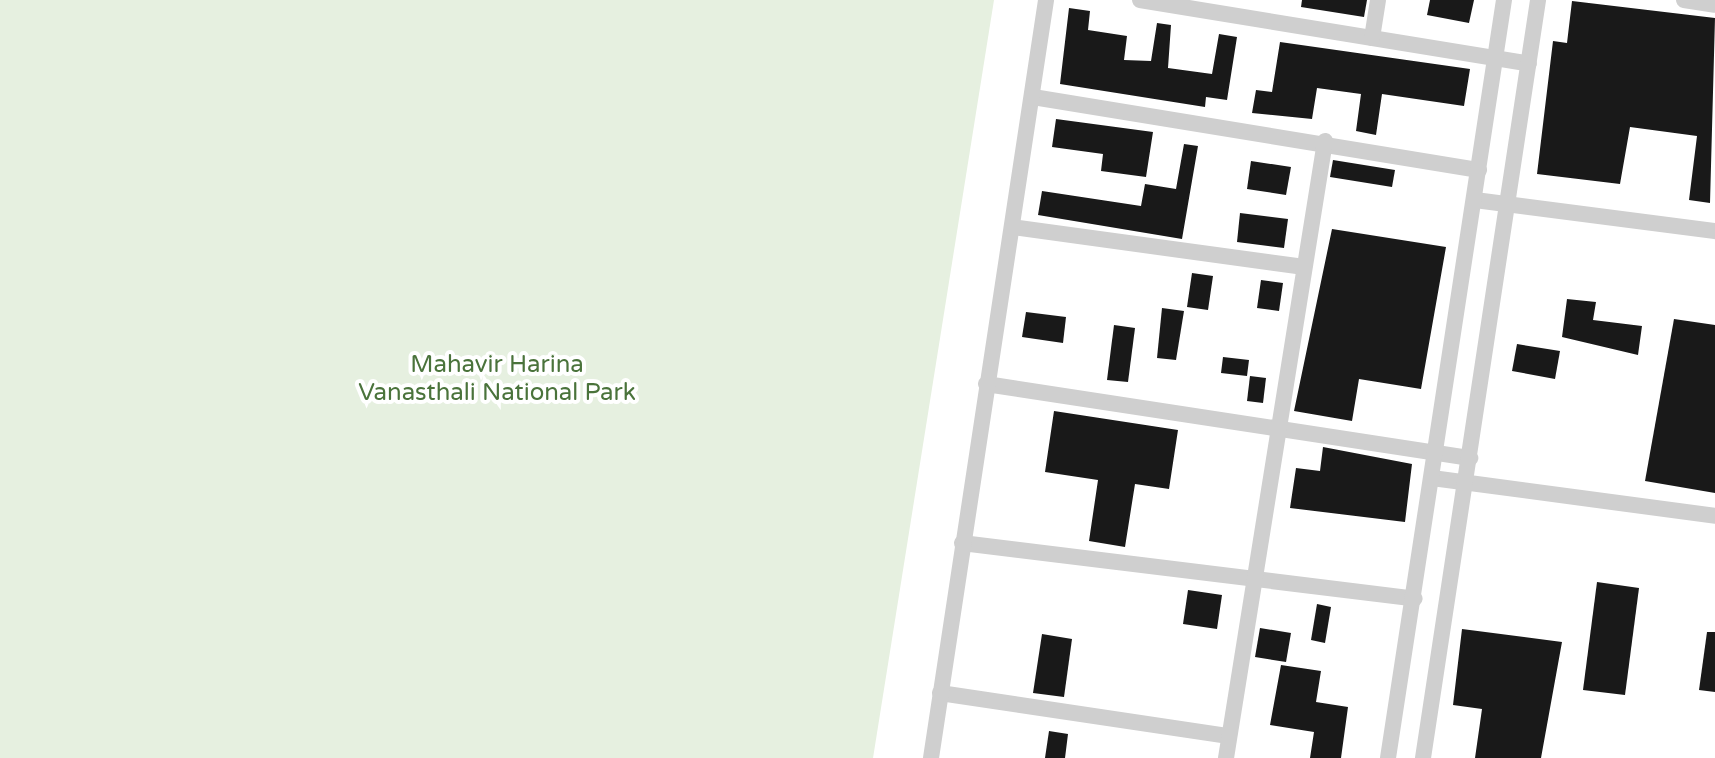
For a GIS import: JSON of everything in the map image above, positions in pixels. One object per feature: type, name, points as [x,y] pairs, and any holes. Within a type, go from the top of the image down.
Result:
[{"type":"street","points":[[931,758],[1046,0]]},
{"type":"street","points":[[1140,0],[1496,56],[1529,64]]},
{"type":"street","points":[[1372,38],[1378,0]]},
{"type":"street","points":[[1388,758],[1415,599],[1504,0]]},
{"type":"street","points":[[1423,758],[1538,0]]},
{"type":"street","points":[[1684,0],[1715,5]]},
{"type":"street","points":[[1033,97],[1325,141],[1479,170]]},
{"type":"street","points":[[1226,758],[1325,141]]},
{"type":"street","points":[[1475,200],[1715,231]]},
{"type":"street","points":[[1012,227],[1304,267]]},
{"type":"street","points":[[986,384],[1470,458]]},
{"type":"street","points":[[1432,478],[1715,516]]},
{"type":"street","points":[[962,543],[1415,599]]},
{"type":"street","points":[[940,693],[1229,736]]},
{"type":"green space","name":"Mahavir Harina Vanasthali National Park","points":[[0,0],[994,0],[873,758],[0,758]]},
{"type":"building","points":[[1302,0],[1367,0],[1364,17],[1301,7]]},
{"type":"building","points":[[1430,0],[1474,0],[1469,23],[1427,15]]},
{"type":"building","points":[[1572,1],[1715,18],[1710,203],[1689,200],[1697,136],[1630,127],[1620,184],[1537,174],[1553,41],[1567,43]]},
{"type":"building","points":[[1069,8],[1090,11],[1088,30],[1127,36],[1124,60],[1151,61],[1157,23],[1171,25],[1168,68],[1212,74],[1219,34],[1237,37],[1227,100],[1206,97],[1205,107],[1060,84]]},
{"type":"building","points":[[1280,42],[1470,69],[1464,106],[1382,94],[1376,135],[1356,131],[1361,94],[1317,88],[1312,119],[1252,113],[1256,90],[1272,92]]},
{"type":"building","points":[[1056,119],[1153,132],[1146,177],[1101,171],[1103,154],[1052,147]]},
{"type":"building","points":[[1184,144],[1198,146],[1182,239],[1038,215],[1042,191],[1141,206],[1145,184],[1176,189]]},
{"type":"building","points":[[1333,160],[1395,170],[1392,187],[1330,177]]},
{"type":"building","points":[[1251,161],[1291,167],[1286,195],[1247,189]]},
{"type":"building","points":[[1240,213],[1288,219],[1284,248],[1237,242]]},
{"type":"building","points":[[1332,229],[1446,247],[1421,389],[1359,379],[1352,421],[1294,411]]},
{"type":"building","points":[[1192,273],[1213,276],[1208,310],[1187,307]]},
{"type":"building","points":[[1261,280],[1283,283],[1279,311],[1257,308]]},
{"type":"building","points":[[1567,299],[1596,302],[1593,320],[1642,326],[1638,355],[1562,337]]},
{"type":"building","points":[[1162,308],[1184,311],[1176,360],[1157,358]]},
{"type":"building","points":[[1026,312],[1066,317],[1063,343],[1022,337]]},
{"type":"building","points":[[1674,319],[1715,325],[1715,493],[1645,481]]},
{"type":"building","points":[[1114,325],[1135,328],[1128,382],[1107,380]]},
{"type":"building","points":[[1517,344],[1560,351],[1555,379],[1512,371]]},
{"type":"building","points":[[1223,357],[1249,360],[1247,376],[1221,373]]},
{"type":"building","points":[[1250,376],[1266,378],[1263,403],[1247,401]]},
{"type":"building","points":[[1054,411],[1178,430],[1169,489],[1135,484],[1125,547],[1089,541],[1098,480],[1045,472]]},
{"type":"building","points":[[1323,447],[1412,464],[1405,522],[1290,508],[1296,468],[1320,471]]},
{"type":"building","points":[[1597,582],[1639,588],[1625,695],[1583,690]]},
{"type":"building","points":[[1188,590],[1222,595],[1217,629],[1183,624]]},
{"type":"building","points":[[1317,604],[1331,607],[1325,643],[1311,640]]},
{"type":"building","points":[[1260,628],[1291,633],[1286,662],[1255,657]]},
{"type":"building","points":[[1462,629],[1562,642],[1541,758],[1475,758],[1482,709],[1453,705]]},
{"type":"building","points":[[1707,632],[1715,632],[1715,692],[1699,690]]},
{"type":"building","points":[[1042,634],[1072,639],[1064,697],[1033,693]]},
{"type":"building","points":[[1281,665],[1321,671],[1316,702],[1348,707],[1341,758],[1310,758],[1314,732],[1270,725]]},
{"type":"building","points":[[1049,731],[1068,734],[1065,758],[1045,758]]}]
